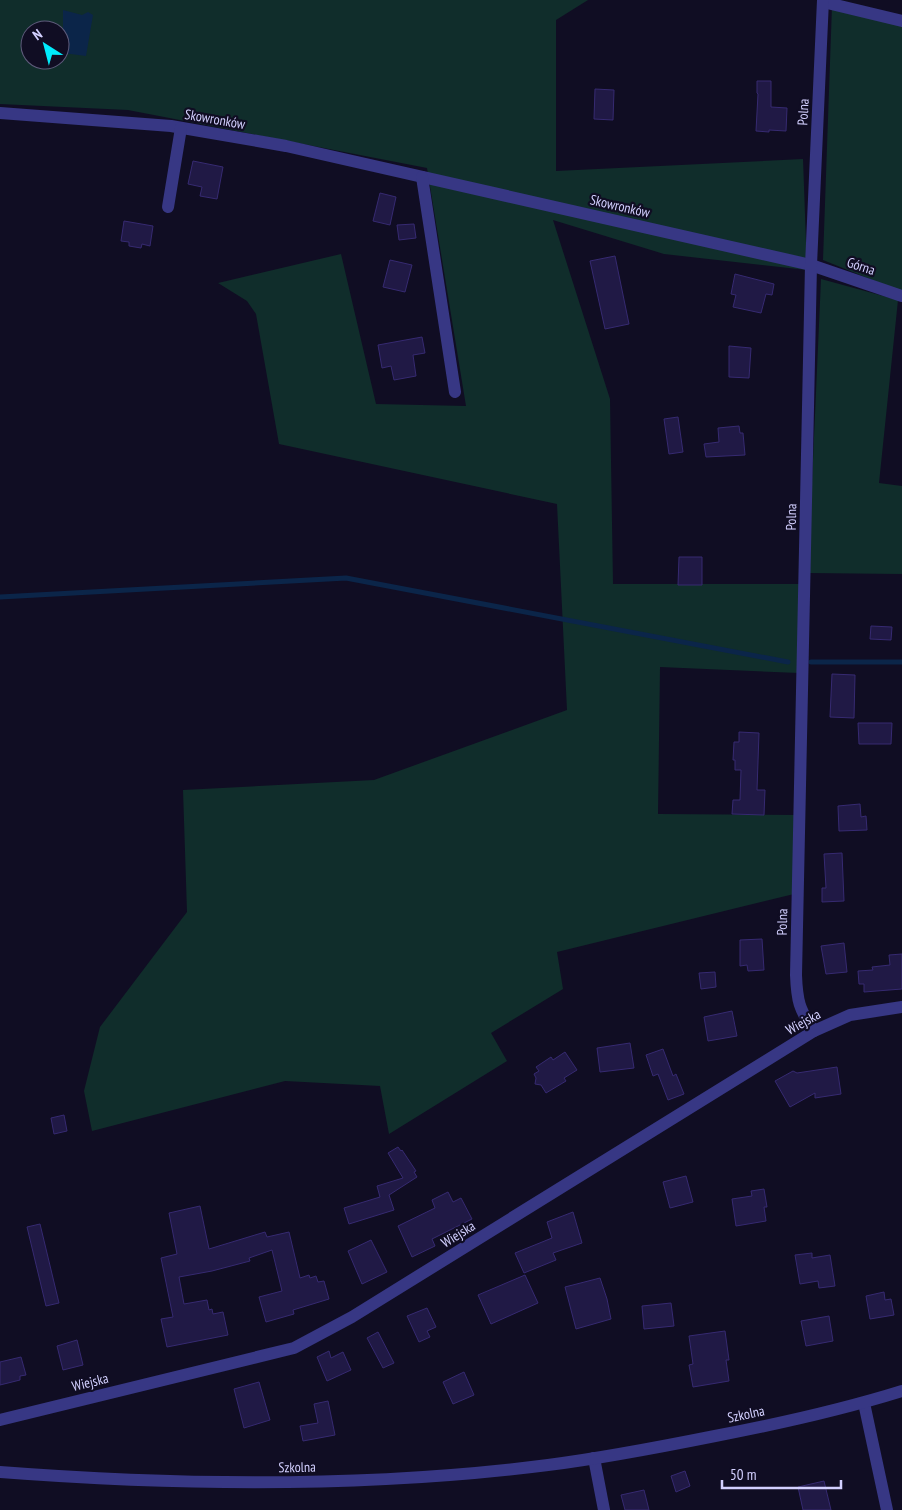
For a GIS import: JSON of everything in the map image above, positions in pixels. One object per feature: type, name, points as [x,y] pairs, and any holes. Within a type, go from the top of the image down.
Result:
[{"type":"street","points":[[823,1],[902,21]]},
{"type":"street","name":"Polna","points":[[814,1031],[805,1018],[797,1000],[796,975],[811,265],[823,1]]},
{"type":"street","name":"Skowronków","points":[[0,113],[180,128],[286,146],[811,265]]},
{"type":"street","points":[[168,207],[180,128]]},
{"type":"street","points":[[422,177],[455,392]]},
{"type":"street","name":"Górna","points":[[811,265],[902,296]]},
{"type":"street","name":"Wiejska","points":[[0,1420],[294,1348],[352,1317],[814,1031],[850,1015],[902,1007]]},
{"type":"street","name":"Szkolna","points":[[0,1472],[184,1482],[332,1482],[548,1465],[649,1449],[734,1432],[864,1403],[902,1391]]},
{"type":"street","points":[[864,1403],[887,1510]]},
{"type":"street","points":[[594,1458],[604,1510]]},
{"type":"green space","points":[[0,0],[588,0],[556,20],[556,171],[803,159],[807,270],[664,254],[553,220],[610,399],[613,584],[804,584],[799,673],[660,667],[658,814],[798,815],[794,894],[557,952],[563,989],[491,1033],[507,1061],[389,1134],[380,1086],[285,1081],[92,1131],[84,1091],[100,1027],[187,912],[183,790],[374,780],[567,710],[557,504],[279,444],[256,314],[247,301],[218,283],[341,254],[376,404],[466,406],[427,168],[128,110],[0,104]]},
{"type":"green space","points":[[832,6],[902,15],[902,292],[823,260]]},
{"type":"green space","points":[[821,279],[898,300],[879,483],[902,486],[902,574],[808,573]]},
{"type":"water","points":[[63,10],[82,15],[88,12],[93,15],[86,56],[70,54],[70,20],[63,20]]},
{"type":"building","points":[[757,81],[771,81],[771,107],[787,108],[786,131],[756,131]]},
{"type":"building","points":[[595,89],[614,90],[613,120],[594,119]]},
{"type":"building","points":[[193,161],[223,167],[217,199],[200,196],[202,187],[188,184]]},
{"type":"building","points":[[380,193],[396,197],[390,225],[373,221]]},
{"type":"building","points":[[124,221],[153,226],[150,246],[142,244],[141,248],[129,246],[129,242],[121,241]]},
{"type":"building","points":[[414,224],[416,238],[399,240],[397,225]]},
{"type":"building","points":[[615,256],[629,324],[605,329],[590,261]]},
{"type":"building","points":[[390,260],[412,265],[405,292],[383,287]]},
{"type":"building","points":[[735,274],[774,284],[772,295],[766,294],[761,313],[733,307],[736,295],[731,294]]},
{"type":"building","points":[[422,337],[425,353],[413,355],[416,376],[394,380],[391,366],[382,368],[378,345]]},
{"type":"building","points":[[729,346],[751,348],[749,378],[729,377]]},
{"type":"building","points":[[678,417],[683,452],[669,454],[664,419]]},
{"type":"building","points":[[739,426],[740,433],[743,433],[745,455],[706,457],[704,444],[719,442],[718,428]]},
{"type":"building","points":[[679,557],[702,557],[702,585],[678,585]]},
{"type":"building","points":[[871,626],[892,627],[891,640],[870,639]]},
{"type":"building","points":[[832,674],[855,675],[854,718],[830,717]]},
{"type":"building","points":[[858,723],[892,723],[891,744],[859,744]]},
{"type":"building","points":[[739,732],[759,733],[757,790],[765,790],[764,815],[732,814],[733,800],[740,800],[741,770],[735,770],[735,760],[733,760],[734,742],[739,742]]},
{"type":"building","points":[[860,804],[861,817],[866,816],[867,830],[839,831],[838,806]]},
{"type":"building","points":[[842,853],[844,901],[822,902],[822,888],[826,888],[824,854]]},
{"type":"building","points":[[762,939],[764,970],[748,971],[747,965],[740,966],[740,940]]},
{"type":"building","points":[[844,943],[847,972],[826,974],[821,946]]},
{"type":"building","points":[[902,954],[902,989],[864,992],[864,984],[859,984],[858,971],[873,970],[872,967],[890,965],[889,955]]},
{"type":"building","points":[[715,972],[716,987],[701,989],[699,973]]},
{"type":"building","points":[[732,1011],[737,1036],[708,1041],[704,1017]]},
{"type":"building","points":[[630,1043],[634,1068],[600,1072],[597,1048]]},
{"type":"building","points":[[663,1049],[673,1076],[676,1074],[684,1094],[668,1100],[658,1074],[653,1076],[646,1055]]},
{"type":"building","points":[[565,1052],[577,1070],[564,1078],[566,1081],[546,1093],[541,1085],[535,1084],[536,1078],[534,1074],[539,1071],[536,1067],[551,1057],[553,1060]]},
{"type":"building","points":[[837,1067],[841,1094],[815,1098],[815,1093],[790,1107],[775,1081],[793,1071],[797,1073]]},
{"type":"building","points":[[64,1115],[67,1131],[54,1134],[51,1118]]},
{"type":"building","points":[[398,1147],[416,1171],[414,1172],[417,1177],[389,1195],[394,1210],[349,1224],[344,1208],[380,1197],[377,1186],[403,1178],[388,1153]]},
{"type":"building","points":[[686,1176],[693,1202],[670,1208],[663,1182]]},
{"type":"building","points":[[764,1189],[767,1207],[764,1207],[766,1221],[736,1226],[732,1199],[752,1196],[751,1191]]},
{"type":"building","points":[[448,1192],[453,1202],[461,1198],[472,1219],[432,1239],[435,1246],[412,1257],[398,1226],[435,1208],[432,1200]]},
{"type":"building","points":[[200,1206],[209,1249],[265,1232],[267,1237],[289,1232],[300,1278],[309,1275],[310,1278],[316,1276],[318,1282],[324,1281],[329,1299],[293,1310],[294,1314],[266,1322],[259,1297],[282,1291],[272,1250],[249,1258],[250,1261],[179,1277],[184,1304],[207,1300],[209,1310],[212,1309],[213,1314],[223,1312],[228,1335],[167,1347],[161,1319],[173,1317],[161,1258],[177,1254],[169,1213]]},
{"type":"building","points":[[573,1212],[582,1243],[553,1253],[556,1260],[524,1273],[515,1253],[552,1238],[547,1222]]},
{"type":"building","points":[[40,1224],[59,1303],[46,1306],[27,1227]]},
{"type":"building","points":[[371,1240],[387,1272],[362,1284],[348,1251]]},
{"type":"building","points":[[812,1253],[812,1258],[830,1255],[835,1286],[819,1288],[818,1281],[800,1284],[795,1255]]},
{"type":"building","points":[[525,1275],[538,1303],[491,1324],[478,1295]]},
{"type":"building","points":[[600,1278],[611,1319],[576,1329],[565,1287]]},
{"type":"building","points":[[884,1292],[885,1300],[891,1299],[894,1315],[870,1319],[866,1296]]},
{"type":"building","points":[[671,1303],[674,1326],[644,1329],[642,1306]]},
{"type":"building","points":[[427,1308],[436,1327],[427,1331],[430,1337],[419,1342],[407,1316]]},
{"type":"building","points":[[829,1316],[833,1341],[806,1346],[801,1321]]},
{"type":"building","points":[[725,1331],[729,1360],[726,1360],[729,1381],[693,1387],[689,1365],[693,1364],[689,1336]]},
{"type":"building","points":[[378,1332],[394,1363],[383,1368],[367,1338]]},
{"type":"building","points":[[77,1340],[83,1365],[63,1370],[57,1346]]},
{"type":"building","points":[[329,1351],[331,1358],[343,1352],[351,1370],[327,1381],[317,1357]]},
{"type":"building","points":[[21,1357],[26,1375],[20,1376],[20,1380],[0,1385],[0,1362]]},
{"type":"building","points":[[464,1372],[474,1395],[453,1404],[443,1382]]},
{"type":"building","points":[[259,1382],[270,1420],[244,1428],[234,1389]]},
{"type":"building","points":[[328,1401],[335,1435],[303,1441],[300,1426],[318,1423],[314,1404]]},
{"type":"building","points":[[685,1471],[690,1486],[676,1492],[671,1476]]},
{"type":"building","points":[[824,1481],[831,1510],[803,1510],[798,1487]]},
{"type":"building","points":[[644,1490],[649,1510],[625,1510],[621,1495]]},
{"type":"waterway","points":[[0,597],[346,578],[788,662]]},
{"type":"waterway","points":[[811,662],[902,662]]}]
